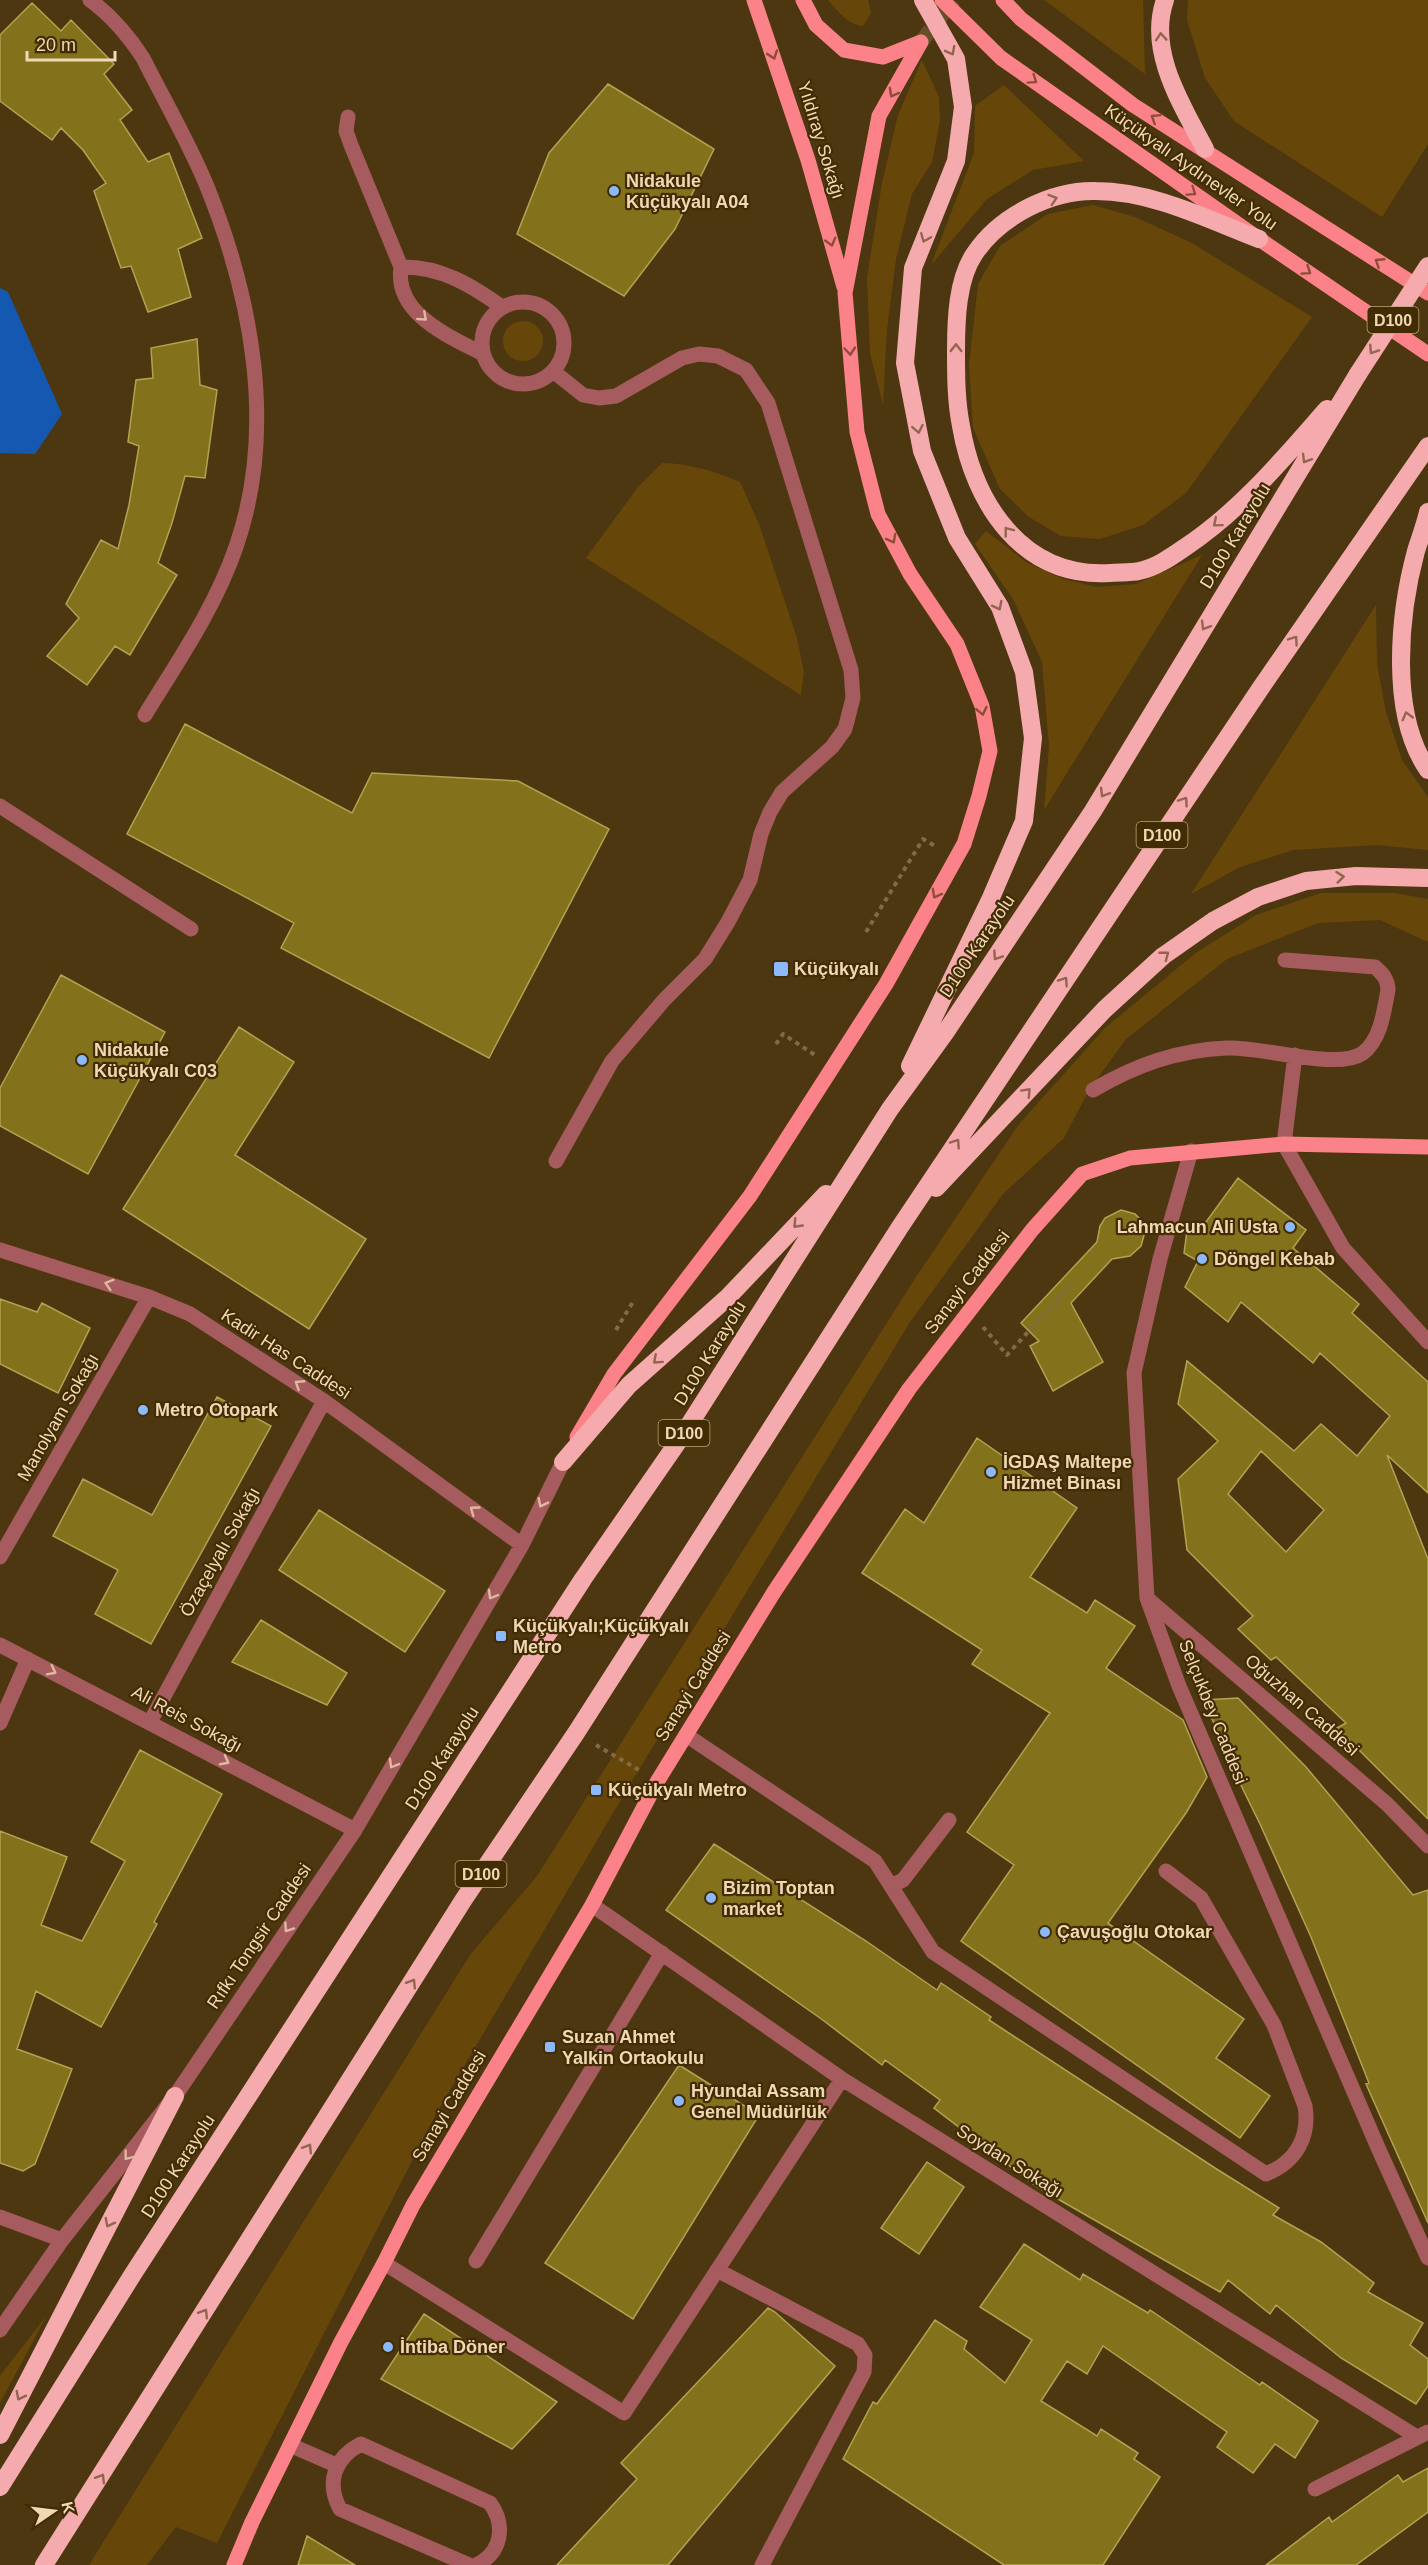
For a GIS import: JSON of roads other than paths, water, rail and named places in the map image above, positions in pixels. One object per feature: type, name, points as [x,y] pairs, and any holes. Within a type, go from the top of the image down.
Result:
[{"type":"highway","points":[[890,1109],[990,900],[1024,821],[1033,738],[1024,672],[1000,607],[957,538],[922,451],[905,363],[913,268],[956,161],[963,107],[956,59],[923,0]]},
{"type":"highway","points":[[1165,0],[1160,31],[1163,54],[1177,95],[1205,149]]},
{"type":"highway","points":[[1259,238],[1133,194],[1094,190],[1057,196],[1024,210],[995,230],[974,254],[966,273],[960,297],[956,334],[956,382],[961,426],[973,473],[990,508],[1016,540],[1040,559],[1067,570],[1140,571],[1169,558],[1199,538],[1236,507],[1266,477],[1358,374]]},
{"type":"highway","name":"D100 Karayolu","points":[[0,2487],[133,2274],[583,1579],[682,1436],[890,1109],[945,1033],[1093,811],[1358,374],[1428,266]]},
{"type":"highway","name":"D100","points":[[45,2565],[464,1899],[576,1733],[900,1227],[1253,699],[1428,446]]},
{"type":"highway","points":[[1428,512],[1410,582],[1402,659],[1404,706],[1414,743],[1428,770]]},
{"type":"highway","points":[[900,1227],[1105,1009],[1163,956],[1213,921],[1258,897],[1306,881],[1356,876],[1428,878]]},
{"type":"highway","points":[[563,1462],[629,1385],[728,1296],[852,1167]]},
{"type":"highway","points":[[0,2435],[174,2096]]},
{"type":"highway","points":[[53,2565],[70,2528]]},
{"type":"main road","name":"Yıldıray Sokağı","points":[[754,0],[808,160],[845,292]]},
{"type":"main road","points":[[563,1462],[614,1374],[683,1287],[750,1196],[886,984],[964,844],[990,751],[982,706],[957,644],[910,574],[878,514],[857,432],[845,292],[879,117],[921,42],[883,57],[844,50],[816,25],[803,0]]},
{"type":"main road","name":"Küçükyalı Aydınevler Yolu","points":[[942,0],[1002,58],[1428,354]]},
{"type":"main road","name":"Küçükyalı Aydınevler Yolu","points":[[1003,0],[1021,19],[1133,105],[1428,293]]},
{"type":"main road","name":"Sanayi Caddesi","points":[[234,2565],[341,2342],[413,2205],[592,1905],[657,1782],[774,1592],[909,1389],[1032,1230],[1082,1174],[1130,1158],[1191,1150],[1284,1144],[1428,1147]]},
{"type":"street","points":[[90,0],[117,22],[131,39],[205,181],[223,228],[237,276],[246,318],[256,393],[256,459],[245,520],[207,614],[145,715]]},
{"type":"street","points":[[348,117],[346,131],[401,267],[399,279],[408,303],[444,333],[483,354]]},
{"type":"street","points":[[401,267],[429,269],[445,274],[480,291],[502,307]]},
{"type":"street","points":[[516,301],[536,302],[552,312],[561,327],[565,345],[560,362],[549,376],[533,383],[514,384],[496,375],[484,360],[483,354],[480,341],[485,322],[502,307],[516,301]]},
{"type":"street","points":[[553,371],[583,395],[600,398],[616,396],[682,358],[699,354],[718,356],[746,370],[768,403],[848,660],[853,698],[845,729],[832,747],[782,792],[770,812],[761,834],[750,879],[705,959],[664,1000],[612,1061],[556,1161]]},
{"type":"street","points":[[0,806],[191,929]]},
{"type":"street","points":[[1093,1090],[1121,1074],[1176,1054],[1231,1047],[1344,1060],[1363,1052],[1372,1044],[1378,1033],[1388,984],[1385,977],[1375,967],[1285,960]]},
{"type":"street","points":[[1295,1055],[1284,1144],[1343,1248],[1428,1342]]},
{"type":"street","name":"Selçukbey Caddesi","points":[[1191,1150],[1160,1259],[1134,1373],[1147,1598],[1179,1686],[1379,2150],[1428,2258]]},
{"type":"street","name":"Kadir Has Caddesi","points":[[0,1250],[149,1297],[190,1314],[324,1401],[522,1545]]},
{"type":"street","name":"Manolyam Sokağı","points":[[0,1557],[149,1297]]},
{"type":"street","name":"Özaçelyalı Sokağı","points":[[150,1722],[324,1401]]},
{"type":"street","name":"Rıfkı Tongsir Caddesi","points":[[0,2330],[62,2240],[174,2096],[354,1830],[522,1545],[563,1462]]},
{"type":"street","name":"Oğuzhan Caddesi","points":[[1147,1598],[1387,1804],[1428,1846]]},
{"type":"street","name":"Ali Reis Sokağı","points":[[0,1645],[354,1830]]},
{"type":"street","points":[[0,1723],[28,1659]]},
{"type":"street","points":[[686,1735],[875,1861],[933,1952],[1266,2174],[1284,2164],[1300,2146],[1307,2119],[1305,2106],[1274,2025],[1201,1898],[1166,1872]]},
{"type":"street","points":[[891,1886],[903,1880],[949,1820]]},
{"type":"street","name":"Soydan Sokağı","points":[[592,1905],[842,2079],[1422,2435]]},
{"type":"street","points":[[476,2261],[662,1953]]},
{"type":"street","points":[[384,2263],[624,2413],[842,2079]]},
{"type":"street","points":[[0,2217],[62,2240]]},
{"type":"street","points":[[717,2270],[858,2344],[865,2355],[864,2372],[762,2565]]},
{"type":"street","name":"Soydan Sokağı","points":[[1315,2489],[1422,2435]]},
{"type":"street","points":[[469,2565],[340,2509],[332,2488],[336,2465],[351,2449],[361,2444],[490,2503],[499,2521],[499,2541],[493,2553],[476,2565]]},
{"type":"street","points":[[290,2445],[336,2465]]},
{"type":"water","points":[[0,288],[8,292],[62,414],[35,454],[0,453]]},
{"type":"tunnel","points":[[921,42],[954,0]]},
{"type":"place","name":"Nidakule Küçükyalı A04","points":[[614,191]]},
{"type":"place","name":"Küçükyalı","points":[[781,969]]},
{"type":"place","name":"Nidakule Küçükyalı C03","points":[[82,1060]]},
{"type":"place","name":"Lahmacun Ali Usta","points":[[1290,1227]]},
{"type":"place","name":"Döngel Kebab","points":[[1202,1259]]},
{"type":"place","name":"Metro Otopark","points":[[143,1410]]},
{"type":"place","name":"İGDAŞ Maltepe Hizmet Binası","points":[[991,1472]]},
{"type":"place","name":"Küçükyalı;Küçükyalı Metro","points":[[501,1636]]},
{"type":"place","name":"Küçükyalı Metro","points":[[596,1790]]},
{"type":"place","name":"Bizim Toptan market","points":[[711,1898]]},
{"type":"place","name":"Çavuşoğlu Otokar","points":[[1045,1932]]},
{"type":"place","name":"Suzan Ahmet Yalkin Ortaokulu","points":[[550,2047]]},
{"type":"place","name":"Hyundai Assam Genel Müdürlük","points":[[679,2101]]},
{"type":"place","name":"İntiba Döner","points":[[388,2347]]}]
